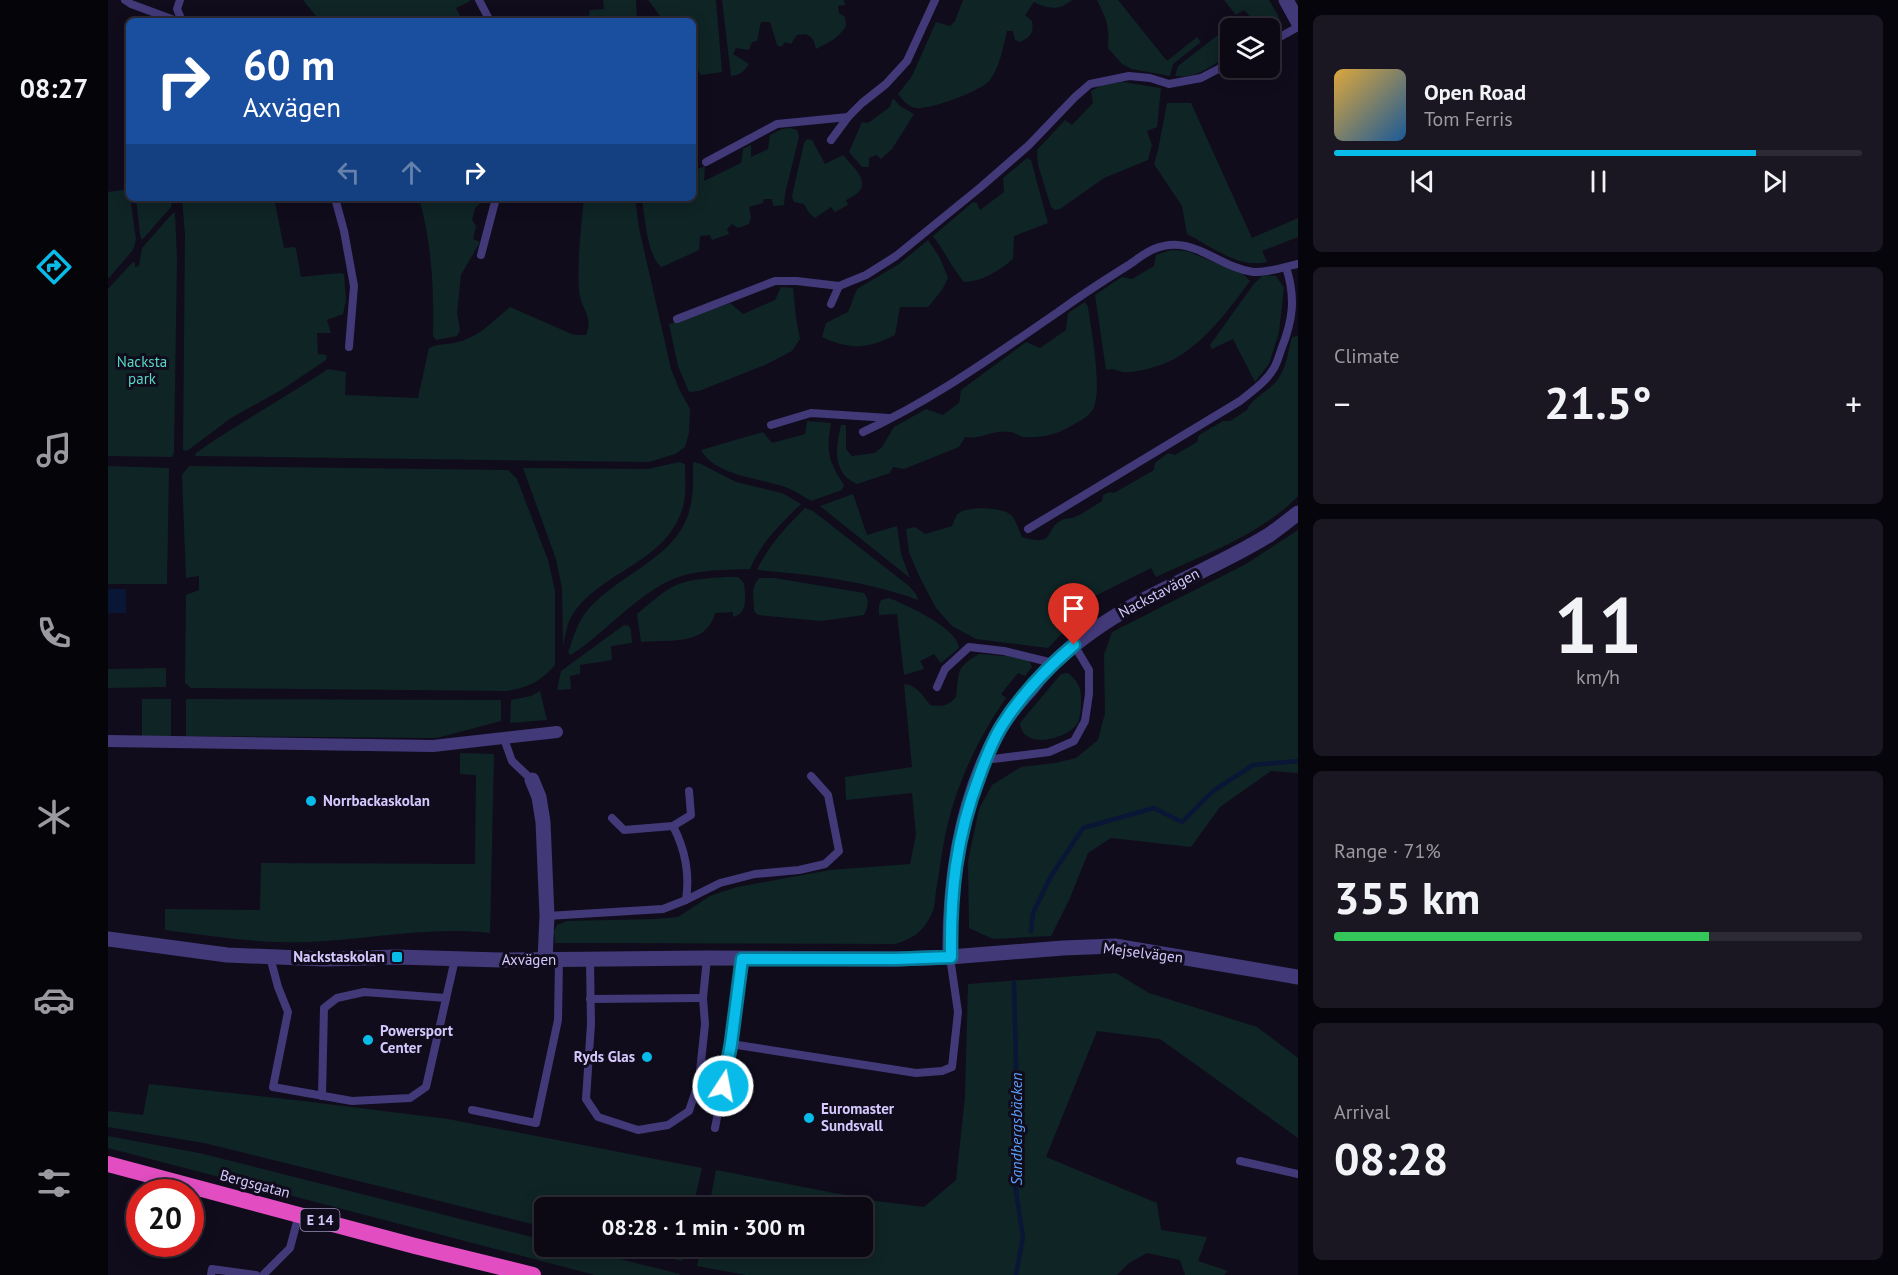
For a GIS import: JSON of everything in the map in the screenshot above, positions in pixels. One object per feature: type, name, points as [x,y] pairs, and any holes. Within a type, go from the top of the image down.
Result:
[{"type":"highway","name":"Bergsgatan","points":[[108,1164],[533,1275]]},
{"type":"street","points":[[1286,0],[1298,22]]},
{"type":"street","name":"Nackstavägen","points":[[951,957],[950,916],[958,843],[969,803],[985,760],[1001,727],[1053,663],[1102,624],[1256,543],[1298,513]]},
{"type":"street","points":[[108,741],[434,746],[557,732]]},
{"type":"street","points":[[532,780],[539,797],[543,822],[547,916],[552,960]]},
{"type":"street","name":"Axvägen","points":[[108,939],[226,955],[325,960],[397,957],[590,960],[951,957]]},
{"type":"street","name":"Mejselvägen","points":[[951,957],[1115,946],[1298,977]]},
{"type":"lane","points":[[125,0],[172,18]]},
{"type":"lane","points":[[179,18],[177,9],[180,0]]},
{"type":"lane","points":[[479,0],[488,18]]},
{"type":"lane","points":[[831,140],[848,117],[886,84],[907,61],[935,0]]},
{"type":"lane","points":[[1280,37],[1298,27]]},
{"type":"lane","points":[[677,319],[775,281],[839,286],[866,274],[896,256],[982,186],[1029,145],[1090,84],[1129,76],[1150,78],[1169,84],[1201,78],[1220,68]]},
{"type":"lane","points":[[706,162],[777,124],[848,117]]},
{"type":"lane","points":[[336,201],[354,286],[350,347]]},
{"type":"lane","points":[[481,255],[495,201]]},
{"type":"lane","points":[[863,432],[969,374],[1089,290],[1154,249],[1177,244],[1198,250],[1243,270],[1256,272],[1298,264]]},
{"type":"lane","points":[[1028,529],[1240,401],[1260,385],[1275,368],[1293,310],[1292,284],[1286,267]]},
{"type":"lane","points":[[831,304],[839,286]]},
{"type":"lane","points":[[771,425],[811,413],[892,418]]},
{"type":"lane","points":[[985,760],[1049,752],[1074,741],[1085,721],[1089,694],[1089,670],[1074,645]]},
{"type":"lane","points":[[937,687],[945,669],[969,646],[1004,651],[1053,663]]},
{"type":"lane","points":[[504,739],[512,761],[532,780]]},
{"type":"lane","points":[[547,916],[663,909],[720,883],[755,874],[799,870],[825,864],[838,850],[828,795],[811,776]]},
{"type":"lane","points":[[612,818],[624,830],[673,826],[691,815],[689,791]]},
{"type":"lane","points":[[673,826],[682,843],[689,883],[686,900]]},
{"type":"lane","points":[[270,957],[278,987],[288,1011],[273,1087],[352,1101],[410,1098],[426,1087],[455,959]]},
{"type":"lane","points":[[731,1044],[916,1073],[942,1071],[952,1067],[958,1012],[951,957]]},
{"type":"lane","points":[[590,960],[586,1099],[598,1117],[638,1130],[668,1125],[689,1111],[699,1081],[705,1024],[703,998],[707,958]]},
{"type":"lane","points":[[715,1128],[731,1044],[742,959]]},
{"type":"lane","points":[[472,1110],[536,1123],[558,1020],[552,960]]},
{"type":"lane","points":[[322,1096],[324,1008],[337,998],[364,992],[446,998]]},
{"type":"lane","points":[[590,999],[703,998]]},
{"type":"lane","points":[[1240,1161],[1298,1174]]},
{"type":"lane","points":[[263,1275],[290,1248],[299,1214]]},
{"type":"lane","points":[[211,1275],[212,1269],[256,1275]]},
{"type":"green space","points":[[303,0],[470,0],[456,8],[461,18],[318,18]]},
{"type":"green space","points":[[603,0],[636,0],[637,18],[589,18],[590,10],[604,9]]},
{"type":"green space","points":[[648,0],[716,0],[722,72],[701,75],[696,67],[696,18],[662,18]]},
{"type":"green space","points":[[722,0],[844,0],[845,5],[838,6],[839,13],[845,17],[846,26],[837,37],[816,49],[814,41],[805,34],[797,35],[791,44],[785,42],[781,47],[777,45],[770,22],[761,22],[757,41],[752,42],[749,50],[736,48],[733,54],[749,64],[742,73],[731,76]]},
{"type":"green space","points":[[963,0],[1072,0],[1063,6],[1053,8],[1034,2],[1025,15],[1032,21],[1031,34],[1020,42],[1015,40],[1013,31],[1007,31],[996,69],[985,84],[943,103],[923,108],[911,106],[898,94],[912,76],[936,22],[950,26],[955,21]]},
{"type":"green space","points":[[1097,0],[1118,0],[1167,61],[1197,37],[1201,42],[1173,64],[1170,76],[1132,69],[1122,64],[1108,48],[1107,23]]},
{"type":"green space","points":[[1224,0],[1269,0],[1279,17],[1252,18],[1244,10],[1236,15]]},
{"type":"green space","points":[[1218,35],[1220,37],[1220,60],[1210,67],[1190,76],[1175,76],[1178,66]]},
{"type":"green space","points":[[1123,82],[1161,88],[1157,127],[1147,131],[1152,145],[1148,160],[1104,178],[1060,209],[1055,210],[1051,207],[1038,165],[1037,150],[1065,120],[1072,125],[1093,103],[1091,91],[1102,85]]},
{"type":"green space","points":[[893,98],[900,106],[914,114],[892,149],[881,159],[876,155],[869,158],[869,167],[862,167],[849,152],[862,122],[868,123],[890,107]]},
{"type":"green space","points":[[1167,103],[1191,103],[1252,238],[1298,218],[1298,237],[1262,251],[1267,262],[1236,260],[1187,234],[1182,206],[1154,164]]},
{"type":"green space","points":[[782,129],[797,130],[799,137],[784,205],[773,206],[772,199],[764,199],[763,203],[749,207],[751,217],[749,224],[738,228],[732,224],[727,229],[729,234],[712,240],[710,235],[700,236],[699,250],[662,267],[657,263],[650,246],[642,201],[696,201],[696,170],[705,166],[704,181],[741,163],[743,149],[751,145],[751,157],[768,149],[770,135]]},
{"type":"green space","points":[[807,139],[812,140],[825,164],[843,155],[858,173],[862,185],[855,195],[846,200],[848,205],[835,212],[831,207],[815,218],[804,204],[794,202],[792,196],[804,143]]},
{"type":"green space","points":[[1027,158],[1031,160],[1048,223],[1014,236],[1013,259],[1002,268],[990,275],[964,282],[933,236],[973,202],[977,203],[980,210],[1004,192],[1003,178]]},
{"type":"green space","points":[[126,189],[126,201],[131,201],[136,240],[133,250],[108,279],[108,192]]},
{"type":"green space","points":[[136,201],[172,201],[171,207],[142,240]]},
{"type":"green space","points":[[182,201],[275,201],[284,248],[294,247],[296,249],[301,277],[344,274],[346,300],[343,314],[327,320],[331,333],[317,333],[318,354],[327,355],[326,360],[283,389],[231,418],[187,451],[183,450],[185,234]]},
{"type":"green space","points":[[420,201],[483,201],[475,208],[472,220],[476,226],[473,239],[480,242],[461,275],[457,313],[460,330],[457,336],[436,340],[433,336],[431,267]]},
{"type":"green space","points":[[584,201],[635,201],[639,228],[671,369],[690,409],[689,433],[685,447],[675,454],[649,462],[195,456],[212,442],[328,369],[346,372],[345,395],[418,398],[429,348],[466,340],[486,328],[510,307],[574,335],[586,335],[589,323],[579,291]]},
{"type":"green space","name":"Nacksta park","points":[[175,212],[177,260],[174,452],[172,457],[108,456],[108,289],[132,263],[135,262],[135,267],[139,266],[142,248]]},
{"type":"green space","points":[[928,240],[940,258],[948,278],[942,290],[928,307],[900,307],[895,335],[876,343],[850,346],[822,337],[826,323],[848,312],[857,289],[899,264]]},
{"type":"green space","points":[[1171,250],[1187,251],[1243,274],[1250,281],[1207,334],[1181,355],[1167,363],[1141,370],[1120,372],[1114,369],[1106,370],[1095,295],[1122,277],[1132,279],[1154,266],[1156,255]]},
{"type":"green space","points":[[1263,275],[1276,276],[1284,288],[1279,332],[1269,364],[1255,382],[1233,339],[1212,349],[1210,345],[1253,285]]},
{"type":"green space","points":[[781,287],[793,288],[800,339],[792,351],[767,364],[699,391],[689,392],[678,366],[669,324],[730,303],[743,314],[775,300]]},
{"type":"green space","points":[[1085,302],[1088,307],[1097,375],[1096,400],[1093,409],[1086,417],[1060,432],[1042,436],[1023,437],[1004,431],[971,438],[965,437],[959,447],[904,469],[893,467],[890,473],[857,484],[845,476],[837,457],[841,425],[846,425],[846,449],[852,456],[875,453],[882,447],[894,427],[926,409],[943,415],[959,403],[961,390],[1026,342],[1040,348],[1066,330],[1068,313]]},
{"type":"green space","points":[[1298,336],[1298,496],[1267,522],[1212,552],[1156,577],[1151,568],[1075,606],[1073,622],[1048,648],[976,639],[952,626],[936,608],[909,552],[906,529],[915,527],[925,534],[952,526],[958,514],[964,511],[985,508],[1000,510],[1011,515],[1022,537],[1033,540],[1045,539],[1057,523],[1083,513],[1102,501],[1103,495],[1114,493],[1154,470],[1155,463],[1168,453],[1175,455],[1197,442],[1199,435],[1223,421],[1230,421],[1247,410],[1253,401],[1278,379],[1285,364],[1292,337]]},
{"type":"green space","points":[[807,421],[831,423],[830,456],[844,485],[842,490],[811,501],[785,487],[727,471],[708,459],[701,450],[763,432],[772,443],[805,434]]},
{"type":"green space","points":[[679,462],[685,464],[684,505],[673,529],[661,544],[612,578],[582,603],[570,619],[563,646],[562,588],[556,559],[523,468],[648,469]]},
{"type":"green space","points":[[693,462],[736,482],[782,493],[801,504],[766,542],[750,569],[694,573],[663,584],[571,655],[568,653],[574,636],[587,611],[614,586],[660,553],[683,526],[692,497]]},
{"type":"green space","points":[[108,466],[169,468],[167,584],[108,584]]},
{"type":"green space","points":[[189,466],[508,470],[517,479],[548,560],[555,591],[555,665],[534,683],[507,691],[191,688],[185,683],[186,595],[199,590],[199,576],[186,578],[182,475]]},
{"type":"green space","points":[[853,494],[867,535],[897,526],[901,554],[910,578],[820,506]]},
{"type":"green space","points":[[805,508],[813,511],[909,586],[918,600],[899,593],[838,579],[757,570],[778,537]]},
{"type":"green space","points":[[1298,530],[1298,773],[1271,771],[1220,807],[1191,847],[1111,838],[1088,853],[1070,898],[1051,936],[993,939],[969,928],[968,861],[979,809],[992,785],[1021,767],[1076,758],[1098,740],[1105,713],[1104,655],[1112,632],[1246,564]]},
{"type":"green space","points":[[738,577],[744,583],[745,603],[742,612],[733,617],[733,612],[715,613],[704,631],[685,639],[641,642],[637,614],[656,598],[682,583]]},
{"type":"green space","points":[[759,578],[774,578],[864,593],[868,601],[867,606],[864,615],[821,621],[758,615],[754,611],[753,594],[754,586]]},
{"type":"green space","points":[[889,598],[941,625],[956,640],[959,648],[941,663],[934,654],[920,661],[924,669],[904,675],[897,614],[879,615],[881,600]]},
{"type":"green space","points":[[624,625],[629,626],[631,630],[632,643],[611,646],[612,660],[580,665],[580,674],[570,676],[571,689],[557,690],[561,671]]},
{"type":"green space","points":[[979,654],[1018,657],[1029,660],[1032,667],[1025,676],[1018,673],[1001,694],[1006,698],[985,731],[960,784],[948,822],[933,911],[922,929],[913,937],[895,944],[555,943],[554,931],[557,925],[567,921],[678,917],[710,896],[737,887],[830,870],[910,864],[916,835],[912,793],[846,800],[845,777],[912,767],[904,684],[916,688],[930,705],[947,704],[956,697],[958,676],[962,667]]},
{"type":"green space","points":[[166,668],[166,687],[108,688],[108,669]]},
{"type":"green space","points":[[1068,673],[1081,692],[1077,724],[1071,730],[1055,738],[1045,740],[1028,737],[1020,723],[1061,674]]},
{"type":"green space","points":[[540,691],[547,720],[510,723],[511,700],[531,696]]},
{"type":"green space","points":[[142,699],[171,699],[171,737],[142,737]]},
{"type":"green space","points":[[186,699],[501,700],[501,721],[437,738],[186,736]]},
{"type":"green space","points":[[460,753],[494,754],[490,933],[444,931],[330,941],[271,942],[165,930],[165,909],[260,910],[261,863],[475,864],[476,775],[460,774]]},
{"type":"green space","points":[[1116,973],[1149,993],[1257,1027],[1298,1058],[1298,1138],[1160,1039],[1097,1031],[1046,1157],[1157,1203],[1161,1230],[1207,1237],[1198,1261],[1228,1271],[1224,1275],[1185,1275],[1180,1260],[1147,1253],[1129,1263],[1117,1275],[746,1275],[697,1266],[699,1257],[873,1257],[873,1200],[924,1207],[956,1180],[965,1097],[968,984]]},
{"type":"green space","points":[[149,1084],[448,1119],[702,1168],[695,1197],[534,1197],[534,1225],[204,1143],[108,1127],[108,1111],[143,1115]]},
{"type":"green space","points":[[108,1136],[199,1153],[534,1237],[534,1257],[612,1257],[680,1274],[595,1275],[108,1148]]},
{"type":"green space","points":[[716,1170],[855,1197],[711,1197]]},
{"type":"green space","points":[[666,1257],[683,1257],[682,1261]]},
{"type":"water","points":[[108,589],[126,589],[126,613],[108,613]]},
{"type":"waterway","name":"Sandbergsbäcken","points":[[1031,931],[1033,913],[1051,876],[1083,828],[1154,808],[1182,822],[1213,791],[1253,765],[1298,761]]},
{"type":"waterway","name":"Sandbergsbäcken","points":[[1014,983],[1017,1103],[1013,1172],[1023,1237],[1016,1275]]},
{"type":"place","name":"Norrbackaskolan","points":[[311,801]]},
{"type":"place","name":"Nackstaskolan","points":[[397,957]]},
{"type":"place","name":"Powersport Center","points":[[368,1040]]},
{"type":"place","name":"Ryds Glas","points":[[647,1057]]},
{"type":"place","name":"Euromaster Sundsvall","points":[[809,1118]]},
{"type":"route","points":[[723,1086],[742,959],[951,957],[950,916],[958,843],[969,803],[985,760],[1001,727],[1027,693],[1053,663],[1074,645]]}]
